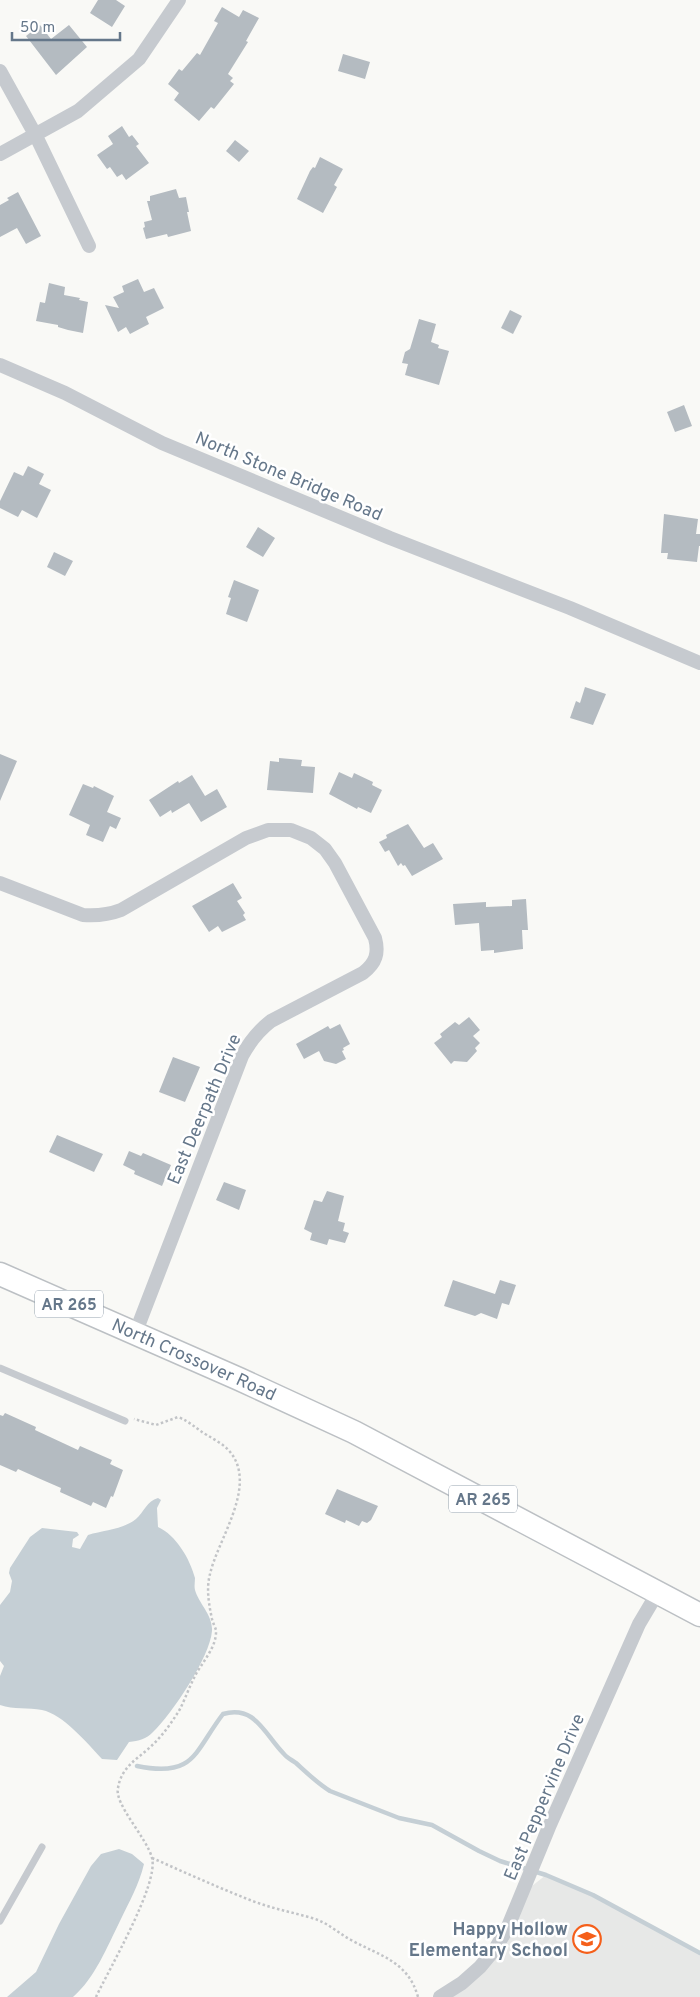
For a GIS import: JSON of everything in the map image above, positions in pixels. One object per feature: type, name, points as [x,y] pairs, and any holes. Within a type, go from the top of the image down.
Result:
[{"type":"main road","name":"North Crossover Road","points":[[0,1274],[307,1410],[415,1462],[658,1592]]},
{"type":"main road","name":"AR 265","points":[[658,1592],[700,1615]]},
{"type":"street","points":[[0,154],[36,136],[78,111],[139,59],[179,0]]},
{"type":"street","points":[[0,71],[36,136],[89,246]]},
{"type":"street","name":"North Stone Bridge Road","points":[[0,365],[65,393],[162,443],[390,538],[570,608],[700,663]]},
{"type":"street","name":"East Deerpath Drive","points":[[0,882],[83,915],[97,916],[110,914],[121,910],[246,838],[268,830],[291,830],[311,838],[325,849],[375,938],[378,948],[372,966],[363,973],[271,1021],[258,1031],[249,1043],[242,1056],[135,1334]]},
{"type":"street","name":"East Peppervine Drive","points":[[440,1997],[462,1983],[480,1967],[508,1929],[549,1827],[638,1624],[658,1592]]},
{"type":"lane","points":[[0,1368],[125,1421]]},
{"type":"lane","points":[[0,1921],[42,1847]]},
{"type":"path","points":[[96,1997],[143,1904],[153,1870],[152,1858],[140,1834],[119,1802],[117,1790],[121,1778],[135,1759],[147,1750],[171,1723],[212,1647],[216,1631],[208,1589],[210,1574],[239,1496],[240,1470],[230,1452],[190,1422],[178,1418],[156,1425],[134,1419],[125,1421]]},
{"type":"path","points":[[152,1858],[251,1901],[328,1924],[350,1940],[397,1963],[411,1981],[418,1997]]},
{"type":"shaded area","points":[[158,1498],[161,1500],[157,1508],[158,1527],[171,1536],[190,1563],[195,1578],[195,1590],[212,1625],[210,1642],[189,1685],[161,1724],[145,1738],[129,1742],[117,1760],[102,1759],[75,1730],[58,1717],[42,1710],[0,1705],[0,1676],[4,1666],[0,1661],[0,1605],[10,1592],[12,1581],[9,1573],[10,1568],[30,1537],[42,1528],[77,1532],[79,1535],[73,1539],[72,1547],[80,1549],[88,1535],[119,1528],[131,1523],[154,1499]]},
{"type":"shaded area","points":[[119,1849],[132,1854],[144,1864],[130,1900],[100,1962],[88,1981],[73,1997],[7,1997],[36,1972],[59,1924],[91,1866],[101,1854]]},
{"type":"shaded area","name":"Happy Hollow Elementary School","points":[[546,1875],[593,1895],[700,1953],[700,1997],[440,1997],[480,1967],[523,1893]]},
{"type":"building","points":[[98,0],[116,0],[125,6],[112,27],[90,13]]},
{"type":"building","points":[[222,7],[239,17],[243,10],[259,18],[246,41],[248,42],[228,74],[233,78],[230,81],[234,84],[214,109],[211,107],[199,121],[174,100],[179,93],[168,84],[179,69],[182,71],[197,53],[200,55],[218,23],[214,21]]},
{"type":"building","points":[[40,25],[51,39],[69,25],[87,47],[56,75],[26,36]]},
{"type":"building","points":[[343,54],[370,62],[365,79],[338,71]]},
{"type":"building","points":[[122,126],[129,137],[132,135],[139,144],[136,146],[149,163],[126,180],[122,174],[117,177],[110,167],[107,169],[97,155],[113,144],[108,136]]},
{"type":"building","points":[[235,140],[249,151],[239,162],[226,151]]},
{"type":"building","points":[[320,157],[343,169],[334,185],[337,187],[323,213],[297,199],[310,171],[313,167],[315,168]]},
{"type":"building","points":[[176,189],[179,198],[186,197],[191,231],[168,237],[167,234],[146,239],[143,228],[145,227],[144,222],[152,220],[147,201],[150,201],[150,196]]},
{"type":"building","points":[[18,192],[41,236],[26,244],[17,228],[0,237],[0,205],[9,200],[7,198]]},
{"type":"building","points":[[138,279],[144,292],[154,288],[164,308],[146,317],[149,324],[130,334],[126,327],[118,332],[105,305],[119,308],[113,297],[124,292],[122,286]]},
{"type":"building","points":[[49,283],[65,287],[64,295],[80,298],[79,300],[88,302],[83,333],[58,327],[58,325],[36,321],[40,302],[45,303]]},
{"type":"building","points":[[510,310],[522,316],[513,334],[501,328]]},
{"type":"building","points":[[419,319],[436,324],[431,342],[439,345],[438,348],[449,351],[439,385],[405,375],[408,364],[402,363],[405,352],[410,349]]},
{"type":"building","points":[[684,405],[692,426],[675,432],[667,412]]},
{"type":"building","points":[[28,466],[44,474],[39,484],[51,490],[37,518],[22,510],[18,517],[0,508],[0,501],[14,472],[23,476]]},
{"type":"building","points":[[664,514],[698,519],[696,534],[700,534],[700,546],[697,562],[667,559],[668,553],[661,553]]},
{"type":"building","points":[[258,527],[275,538],[263,557],[246,547]]},
{"type":"building","points":[[54,552],[73,561],[65,576],[47,567]]},
{"type":"building","points":[[234,580],[259,590],[247,622],[226,614],[231,598],[228,597]]},
{"type":"building","points":[[585,687],[606,694],[593,725],[570,718],[576,701],[580,703]]},
{"type":"building","points":[[0,754],[17,761],[0,801]]},
{"type":"building","points":[[279,758],[302,760],[301,766],[315,767],[313,793],[267,790],[270,761],[279,762]]},
{"type":"building","points":[[339,772],[352,778],[354,773],[373,782],[372,785],[382,790],[371,813],[358,807],[357,809],[329,794]]},
{"type":"building","points":[[192,775],[205,796],[217,789],[227,807],[201,822],[189,803],[172,813],[171,810],[160,817],[149,800],[178,781],[179,783]]},
{"type":"building","points":[[83,784],[93,788],[94,786],[114,796],[107,812],[121,818],[116,829],[110,826],[103,842],[86,835],[90,825],[69,815]]},
{"type":"building","points":[[408,824],[424,848],[433,843],[443,859],[412,876],[405,865],[403,866],[401,863],[398,866],[389,850],[385,852],[379,842],[387,838],[386,835]]},
{"type":"building","points":[[233,883],[242,898],[237,901],[245,913],[243,915],[246,920],[222,932],[218,926],[209,932],[192,906]]},
{"type":"building","points":[[526,899],[528,930],[522,930],[523,949],[494,953],[494,950],[481,951],[479,923],[455,925],[453,904],[486,902],[486,907],[512,906],[512,900]]},
{"type":"building","points":[[469,1017],[480,1030],[473,1036],[480,1043],[475,1048],[477,1051],[467,1062],[454,1061],[451,1064],[434,1043],[442,1037],[440,1034],[455,1022],[459,1025]]},
{"type":"building","points":[[340,1024],[350,1044],[343,1048],[344,1050],[342,1051],[346,1059],[336,1064],[324,1061],[319,1051],[304,1059],[296,1044],[328,1026],[330,1029]]},
{"type":"building","points":[[173,1057],[200,1067],[185,1102],[159,1092]]},
{"type":"building","points":[[57,1135],[103,1154],[94,1172],[49,1152]]},
{"type":"building","points":[[129,1151],[141,1156],[143,1153],[171,1165],[162,1186],[134,1174],[135,1171],[123,1165]]},
{"type":"building","points":[[224,1182],[246,1190],[239,1210],[216,1200]]},
{"type":"building","points":[[327,1191],[344,1196],[338,1221],[345,1223],[343,1231],[349,1233],[345,1243],[329,1239],[327,1245],[310,1240],[312,1233],[304,1229],[314,1200],[322,1202]]},
{"type":"building","points":[[453,1280],[495,1294],[500,1280],[516,1285],[509,1305],[502,1303],[497,1319],[481,1313],[475,1316],[444,1306]]},
{"type":"building","points":[[5,1413],[36,1427],[35,1430],[78,1450],[80,1446],[112,1460],[110,1464],[123,1470],[113,1497],[111,1496],[106,1508],[93,1502],[91,1506],[60,1492],[61,1488],[18,1469],[16,1472],[0,1465],[0,1415],[3,1416]]},
{"type":"building","points":[[337,1489],[378,1506],[371,1520],[367,1523],[362,1521],[359,1526],[346,1520],[345,1523],[325,1514]]},
{"type":"waterway","points":[[137,1766],[156,1769],[182,1765],[191,1759],[223,1714],[234,1712],[244,1714],[252,1717],[287,1757],[330,1791],[399,1818],[432,1825],[500,1861],[546,1875],[593,1895],[700,1953]]},
{"type":"place","name":"Happy Hollow Elementary School","points":[[587,1939]]}]
